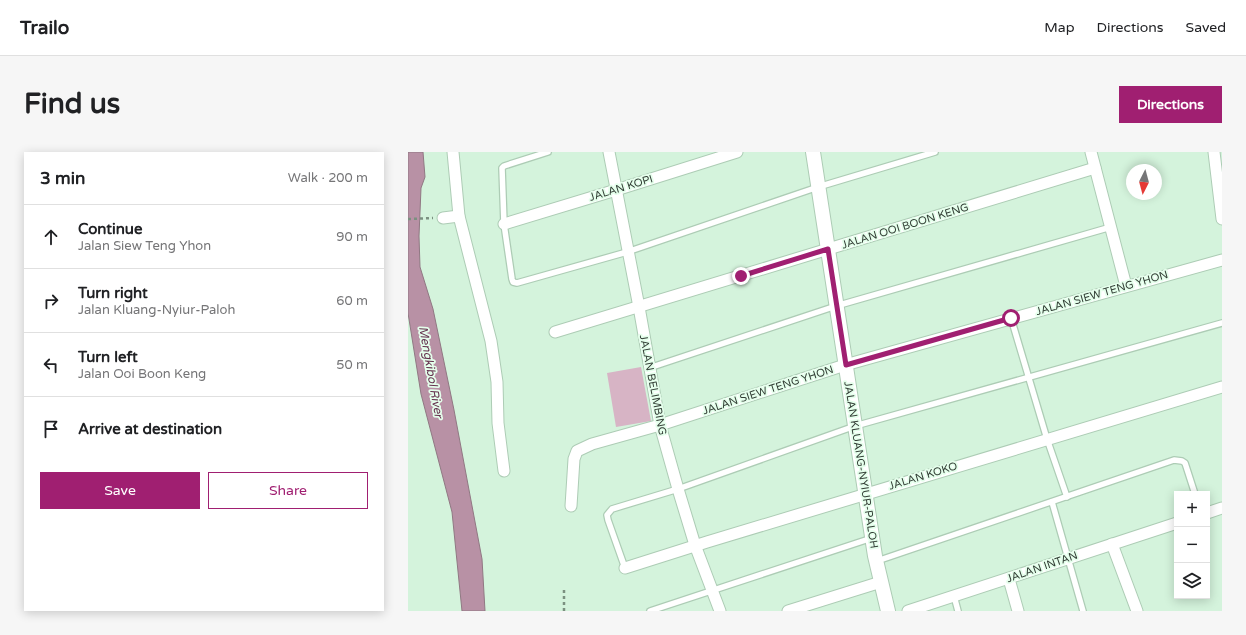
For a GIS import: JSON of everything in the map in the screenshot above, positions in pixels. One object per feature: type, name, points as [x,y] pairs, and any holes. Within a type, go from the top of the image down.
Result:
[{"type":"street","points":[[453,152],[459,216],[481,297],[491,341],[497,382],[498,423],[504,471]]},
{"type":"street","name":"JALAN BELIMBING","points":[[609,152],[660,426],[695,545],[720,611]]},
{"type":"street","name":"JALAN KOPI","points":[[504,224],[736,152]]},
{"type":"street","name":"JALAN KLUANG-NYIUR-PALOH","points":[[813,152],[865,494],[881,582],[888,611]]},
{"type":"street","points":[[1091,152],[1126,286]]},
{"type":"street","points":[[1214,152],[1222,219]]},
{"type":"street","name":"JALAN OOI BOON KENG","points":[[554,332],[1096,168]]},
{"type":"street","points":[[443,218],[459,216]]},
{"type":"street","name":"JALAN SIEW TENG YHON","points":[[571,506],[574,459],[577,451],[592,444],[660,426],[846,365],[1222,260]]},
{"type":"street","name":"JALAN KOKO","points":[[625,568],[695,545],[1222,387]]},
{"type":"street","points":[[1210,512],[1222,508]]},
{"type":"street","name":"JALAN INTAN","points":[[908,611],[1174,524]]},
{"type":"street","points":[[1112,544],[1137,611]]},
{"type":"street","points":[[1009,579],[1018,611]]},
{"type":"street","points":[[788,611],[881,582]]},
{"type":"lane","points":[[548,152],[504,166],[502,168],[504,224],[513,282],[517,283],[627,252],[818,187],[935,152]]},
{"type":"lane","points":[[649,368],[836,306],[1111,227]]},
{"type":"lane","points":[[1011,318],[1046,439],[1067,497]]},
{"type":"lane","points":[[625,568],[608,520],[607,514],[612,510],[678,489],[855,426],[1222,322]]},
{"type":"lane","points":[[877,561],[1178,460],[1182,461],[1187,467],[1194,491]]},
{"type":"lane","points":[[1052,502],[1083,611]]},
{"type":"lane","points":[[650,611],[873,538]]},
{"type":"lane","points":[[954,596],[958,611]]},
{"type":"path","points":[[408,218],[443,218]]},
{"type":"path","points":[[564,589],[564,611]]},
{"type":"shaded area","points":[[641,367],[651,421],[616,427],[607,373]]},
{"type":"water","name":"Mengkibol River","points":[[408,152],[423,152],[425,177],[421,188],[419,236],[420,267],[433,309],[454,410],[482,559],[485,611],[462,611],[452,512],[421,394],[408,313]]},
{"type":"route","points":[[741,276],[828,249],[846,365],[1011,318]]}]
